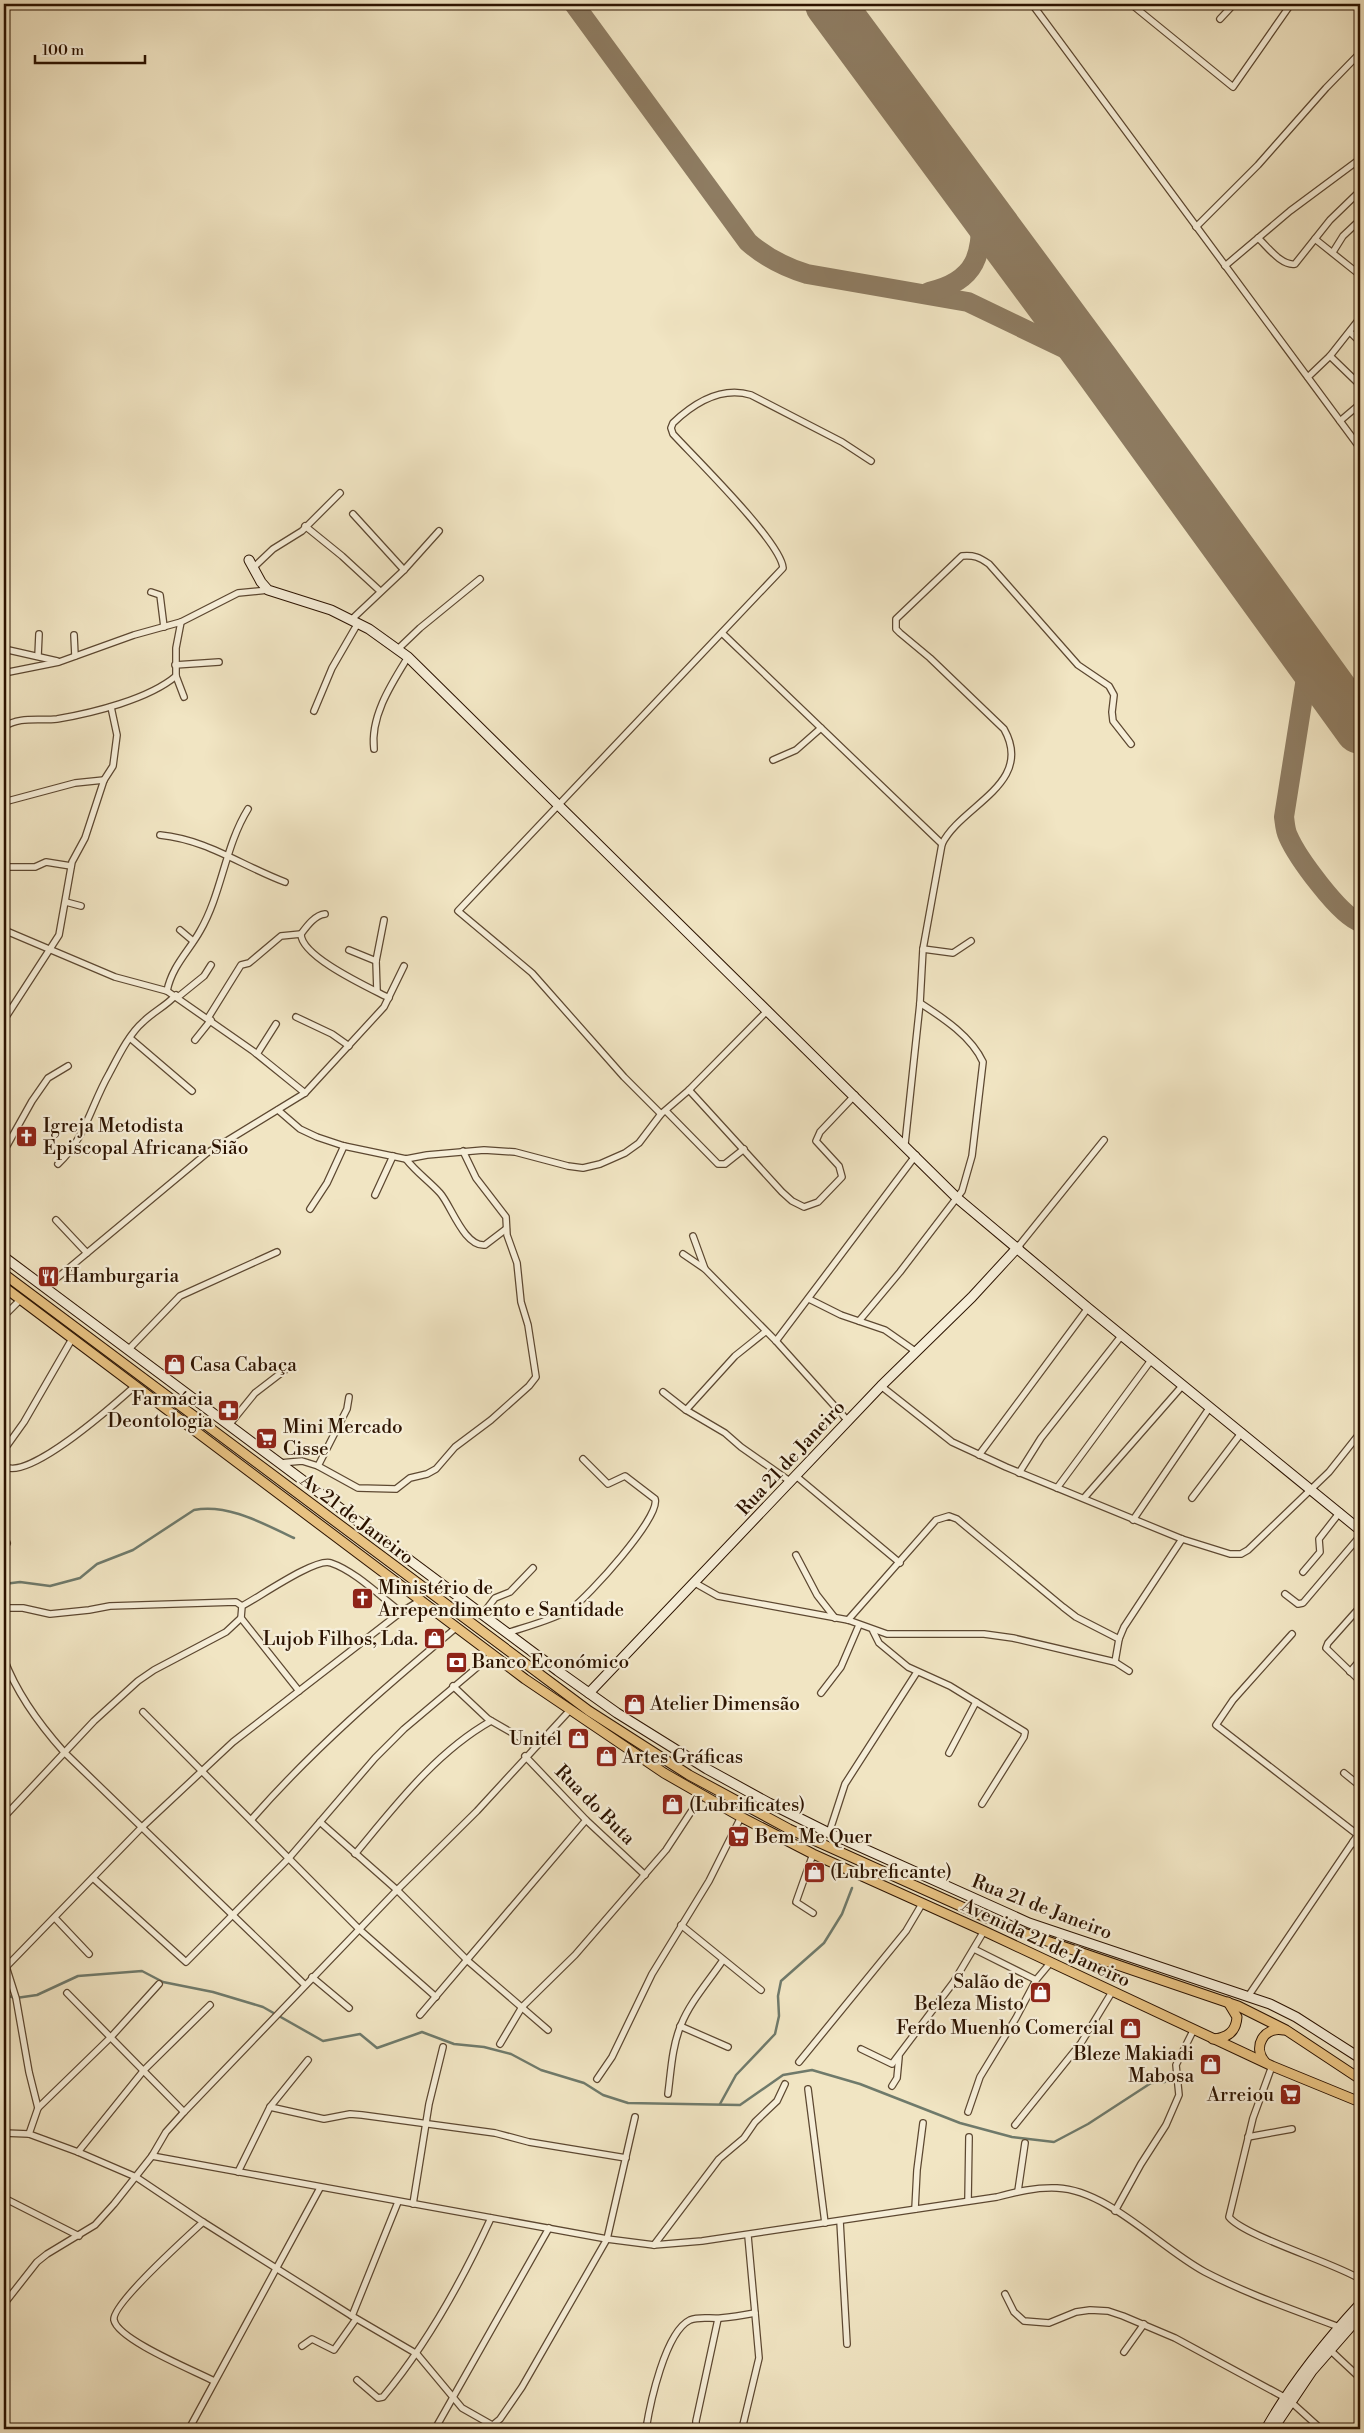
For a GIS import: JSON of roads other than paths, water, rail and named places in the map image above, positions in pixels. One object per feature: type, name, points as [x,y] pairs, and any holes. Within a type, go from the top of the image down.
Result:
[{"type":"main road","name":"Av 21 de Janeiro","points":[[4,1274],[589,1711]]},
{"type":"main road","points":[[4,1287],[570,1710]]},
{"type":"main road","name":"Avenida 21 de Janeiro","points":[[570,1710],[629,1751],[702,1795],[813,1854],[984,1931],[1270,2065],[1360,2102]]},
{"type":"main road","name":"Avenida 21 de Janeiro","points":[[589,1711],[689,1775],[762,1815],[833,1850],[1009,1928],[1119,1967],[1227,2001],[1268,2019],[1360,2079]]},
{"type":"main road","points":[[1213,2039],[1231,2034],[1237,2023],[1235,2011],[1227,2001]]},
{"type":"main road","points":[[1270,2065],[1260,2054],[1260,2041],[1268,2031],[1274,2029],[1286,2030]]},
{"type":"street","points":[[1032,4],[1360,448]]},
{"type":"street","points":[[1131,4],[1233,86],[1291,4]]},
{"type":"street","points":[[1220,19],[1234,4]]},
{"type":"street","points":[[1196,226],[1258,165],[1326,88],[1360,53]]},
{"type":"street","points":[[1225,266],[1290,211],[1360,159]]},
{"type":"street","points":[[1258,238],[1281,259],[1292,265],[1299,261],[1330,220],[1360,191]]},
{"type":"street","points":[[1333,252],[1343,236],[1360,220]]},
{"type":"street","points":[[1315,239],[1360,275]]},
{"type":"street","points":[[1308,377],[1330,356],[1360,318]]},
{"type":"street","points":[[1350,332],[1360,342]]},
{"type":"street","points":[[1330,356],[1360,385]]},
{"type":"street","points":[[744,1149],[725,1164],[718,1164],[605,1056],[532,973],[458,911],[558,803],[781,572],[783,562],[716,478],[673,434],[671,428],[673,423],[700,402],[726,392],[739,391],[842,442],[871,461]]},
{"type":"street","points":[[1340,421],[1360,404]]},
{"type":"street","points":[[268,590],[261,582],[251,563],[296,535],[340,493]]},
{"type":"street","points":[[353,514],[404,570]]},
{"type":"street","points":[[305,526],[342,556],[380,591]]},
{"type":"street","points":[[314,711],[355,621],[380,591],[404,570],[439,531]]},
{"type":"street","points":[[905,1144],[920,1003],[923,949],[942,844],[946,835],[995,791],[1006,775],[1011,750],[1010,738],[994,718],[896,629],[896,619],[962,556],[976,556],[989,564],[1078,665],[1109,686],[1114,694],[1113,721],[1131,744]]},
{"type":"street","points":[[398,649],[480,578]]},
{"type":"street","points":[[4,673],[59,662],[134,635],[181,622],[238,594],[268,590],[314,604],[355,621],[408,657],[558,803],[689,935],[905,1144],[957,1198],[1018,1247],[1088,1308],[1311,1488],[1360,1530]]},
{"type":"street","points":[[152,592],[160,595],[164,627]]},
{"type":"street","points":[[181,622],[175,665],[176,676],[184,697]]},
{"type":"street","points":[[722,633],[942,844]]},
{"type":"street","points":[[38,656],[39,634]]},
{"type":"street","points":[[74,636],[75,656]]},
{"type":"street","points":[[4,649],[59,662]]},
{"type":"street","points":[[374,749],[373,735],[386,695],[408,657]]},
{"type":"street","points":[[175,665],[219,662]]},
{"type":"street","points":[[4,727],[13,722],[57,718],[111,706],[162,687],[176,676]]},
{"type":"street","points":[[4,1020],[50,949],[63,924],[71,866],[85,838],[104,780],[113,766],[116,744],[111,706]]},
{"type":"street","points":[[773,760],[796,750],[821,728]]},
{"type":"street","points":[[4,802],[75,783],[104,780]]},
{"type":"street","points":[[167,990],[178,962],[207,918],[237,830],[248,809]]},
{"type":"street","points":[[160,835],[183,837],[204,844],[228,858],[285,882]]},
{"type":"street","points":[[4,866],[35,867],[46,862],[71,866]]},
{"type":"street","points":[[66,902],[80,906]]},
{"type":"street","points":[[195,1040],[241,965],[249,963],[281,936],[301,934],[315,918],[325,914]]},
{"type":"street","points":[[377,991],[376,961],[384,920]]},
{"type":"street","points":[[4,930],[115,977],[167,990],[257,1054],[305,1093]]},
{"type":"street","points":[[180,930],[193,941]]},
{"type":"street","points":[[301,934],[304,944],[318,957],[344,974],[389,998]]},
{"type":"street","points":[[923,949],[952,953],[970,942]]},
{"type":"street","points":[[349,950],[376,961]]},
{"type":"street","points":[[58,1164],[81,1138],[105,1081],[130,1038],[141,1024],[204,976],[211,965]]},
{"type":"street","points":[[45,1288],[206,1153],[305,1093],[384,1007],[404,966]]},
{"type":"street","points":[[859,1321],[900,1272],[962,1191],[972,1156],[983,1062],[980,1054],[951,1025],[920,1003]]},
{"type":"street","points":[[278,1110],[300,1129],[344,1146],[406,1159],[484,1150],[515,1152],[583,1168],[600,1164],[625,1153],[639,1144],[663,1112],[689,1090],[768,1010]]},
{"type":"street","points":[[296,1017],[332,1034],[349,1046]]},
{"type":"street","points":[[257,1054],[276,1024]]},
{"type":"street","points":[[130,1038],[192,1091]]},
{"type":"street","points":[[4,1151],[32,1101],[48,1078],[68,1066]]},
{"type":"street","points":[[689,1090],[792,1201],[804,1207],[818,1202],[842,1177],[839,1166],[818,1145],[817,1136],[855,1095]]},
{"type":"street","points":[[1018,1247],[1104,1140]]},
{"type":"street","points":[[310,1209],[327,1182],[344,1146]]},
{"type":"street","points":[[280,1463],[302,1462],[318,1466],[354,1487],[396,1489],[410,1478],[436,1469],[455,1446],[491,1420],[533,1382],[536,1371],[528,1325],[521,1302],[517,1263],[506,1229],[506,1217],[476,1178],[463,1151]]},
{"type":"street","points":[[776,1341],[809,1299],[832,1264],[916,1155]]},
{"type":"street","points":[[375,1195],[393,1156]]},
{"type":"street","points":[[406,1159],[441,1194],[462,1230],[478,1244],[485,1245],[506,1229]]},
{"type":"street","points":[[56,1220],[87,1253]]},
{"type":"street","points":[[693,1236],[705,1269]]},
{"type":"street","name":"Rua 21 de Janeiro","points":[[589,1693],[881,1386],[972,1297],[1018,1247]]},
{"type":"street","points":[[128,1350],[180,1296],[277,1252]]},
{"type":"street","points":[[683,1254],[705,1269],[776,1341],[848,1421]]},
{"type":"street","name":"Rua 21 de Janeiro","points":[[4,1257],[589,1693],[707,1769],[769,1803],[1029,1923],[1112,1952],[1249,1995],[1296,2017],[1360,2058]]},
{"type":"street","points":[[809,1299],[830,1310],[885,1330],[915,1352]]},
{"type":"street","points":[[4,1316],[20,1300]]},
{"type":"street","points":[[979,1455],[1088,1308]]},
{"type":"street","points":[[686,1410],[735,1356],[766,1332]]},
{"type":"street","points":[[1019,1473],[1041,1438],[1122,1335]]},
{"type":"street","points":[[4,1450],[24,1422],[72,1339]]},
{"type":"street","points":[[1057,1488],[1152,1359]]},
{"type":"street","points":[[228,1425],[255,1393],[285,1370]]},
{"type":"street","points":[[1084,1498],[1183,1385]]},
{"type":"street","points":[[4,1466],[11,1469],[24,1466],[44,1456],[88,1426],[135,1386]]},
{"type":"street","points":[[881,1386],[952,1442],[979,1455],[1133,1520],[1182,1539],[1230,1554],[1240,1554],[1248,1550],[1338,1463],[1360,1433]]},
{"type":"street","points":[[662,1392],[686,1410],[725,1433],[741,1447],[793,1479],[900,1563]]},
{"type":"street","points":[[318,1466],[347,1410],[349,1397]]},
{"type":"street","points":[[1133,1520],[1210,1407]]},
{"type":"street","points":[[1192,1498],[1242,1432]]},
{"type":"street","points":[[507,1633],[561,1614],[587,1596],[634,1540],[655,1508],[655,1499],[625,1476],[608,1484],[583,1458]]},
{"type":"street","points":[[1303,1572],[1320,1552],[1320,1539],[1340,1512]]},
{"type":"street","points":[[848,1620],[936,1520],[944,1516],[953,1517],[1038,1584],[1076,1617],[1119,1639]]},
{"type":"street","points":[[4,1536],[7,1543]]},
{"type":"street","points":[[1285,1594],[1298,1604],[1303,1604],[1360,1536]]},
{"type":"street","points":[[1115,1662],[1119,1639],[1128,1620],[1182,1539]]},
{"type":"street","points":[[796,1555],[817,1595],[835,1618]]},
{"type":"street","points":[[242,1606],[297,1573],[329,1562],[358,1578],[401,1612]]},
{"type":"street","points":[[482,1615],[495,1598],[510,1592],[533,1568]]},
{"type":"street","points":[[694,1583],[718,1596],[848,1620],[873,1631],[892,1634],[984,1634],[1013,1638],[1115,1662],[1129,1671]]},
{"type":"street","points":[[6,1967],[141,1828],[233,1742],[401,1612],[421,1600]]},
{"type":"street","points":[[4,1608],[24,1608],[50,1614],[110,1606],[236,1602],[242,1606]]},
{"type":"street","points":[[4,1817],[64,1752],[138,1681],[154,1670],[226,1632],[241,1618],[242,1606]]},
{"type":"street","points":[[1360,1607],[1326,1646],[1360,1681]]},
{"type":"street","points":[[241,1618],[299,1691]]},
{"type":"street","points":[[821,1694],[841,1667],[858,1625]]},
{"type":"street","points":[[251,1820],[279,1788],[344,1724],[457,1627]]},
{"type":"street","points":[[873,1631],[879,1643],[885,1649],[917,1672],[940,1680],[1025,1732],[1024,1737],[982,1804]]},
{"type":"street","points":[[1249,1995],[1359,1833],[1216,1725],[1234,1700],[1292,1634]]},
{"type":"street","points":[[93,1878],[186,1962],[289,1858],[381,1752],[453,1686],[493,1654]]},
{"type":"street","points":[[4,1659],[14,1684],[27,1705],[42,1728],[64,1752],[305,1985]]},
{"type":"street","points":[[1350,1672],[1360,1660]]},
{"type":"street","points":[[830,1832],[845,1784],[917,1672]]},
{"type":"street","points":[[453,1686],[491,1721],[503,1726],[535,1746]]},
{"type":"street","points":[[950,1753],[976,1702]]},
{"type":"street","points":[[4,2304],[38,2262],[47,2254],[95,2225],[136,2177],[152,2156],[166,2132],[184,2112],[312,1977],[477,1811],[525,1756],[570,1710]]},
{"type":"street","points":[[143,1712],[360,1930],[436,1997]]},
{"type":"street","points":[[355,1854],[432,1767],[466,1737],[491,1721]]},
{"type":"street","name":"Rua do Buta","points":[[525,1756],[586,1820],[645,1875]]},
{"type":"street","points":[[1344,1773],[1360,1786]]},
{"type":"street","points":[[500,2044],[522,2007],[575,1955],[666,1850],[702,1795]]},
{"type":"street","points":[[597,2079],[612,2057],[652,1974],[709,1881],[741,1817]]},
{"type":"street","points":[[420,2016],[586,1820]]},
{"type":"street","points":[[320,1822],[397,1890],[468,1961],[548,2030]]},
{"type":"street","points":[[1353,1842],[1360,1849]]},
{"type":"street","points":[[813,1854],[796,1902],[813,1913]]},
{"type":"street","points":[[799,2062],[906,1931],[922,1904]]},
{"type":"street","points":[[55,1918],[89,1954]]},
{"type":"street","points":[[681,1925],[761,1990]]},
{"type":"street","points":[[861,2049],[892,2064],[899,2057],[974,1949],[984,1931]]},
{"type":"street","points":[[974,1949],[1036,1980]]},
{"type":"street","points":[[4,1960],[16,1998],[29,2072],[38,2108]]},
{"type":"street","points":[[668,2094],[680,2026],[686,2014],[723,1960]]},
{"type":"street","points":[[968,2112],[980,2077],[1016,2018],[1036,1980],[1051,1962]]},
{"type":"street","points":[[312,1977],[349,2008]]},
{"type":"street","points":[[29,2134],[38,2108],[112,2037],[159,1984]]},
{"type":"street","points":[[1015,2125],[1081,2043],[1112,1992]]},
{"type":"street","points":[[67,1993],[184,2112]]},
{"type":"street","points":[[78,2152],[144,2070],[210,2005]]},
{"type":"street","points":[[680,2026],[728,2047]]},
{"type":"street","points":[[1115,2210],[1140,2164],[1166,2125],[1179,2095],[1176,2064],[1194,2029]]},
{"type":"street","points":[[413,2204],[426,2124],[443,2047]]},
{"type":"street","points":[[892,2086],[897,2078],[899,2057]]},
{"type":"street","points":[[238,2172],[270,2106],[308,2060]]},
{"type":"street","points":[[1270,2065],[1248,2137],[1228,2215],[1230,2219],[1270,2240],[1310,2255],[1360,2279]]},
{"type":"street","points":[[654,2245],[719,2159],[744,2138],[755,2122],[777,2101],[785,2084]]},
{"type":"street","points":[[808,2089],[824,2223]]},
{"type":"street","points":[[270,2106],[324,2119],[350,2114],[495,2133],[529,2142],[626,2158]]},
{"type":"street","points":[[4,2133],[29,2134],[78,2152],[136,2177],[354,2318],[416,2354],[467,2412],[490,2427],[500,2420],[526,2379],[607,2239],[635,2117]]},
{"type":"street","points":[[915,2209],[917,2170],[924,2123]]},
{"type":"street","points":[[1248,2137],[1292,2129]]},
{"type":"street","points":[[968,2201],[969,2137]]},
{"type":"street","points":[[1018,2191],[1025,2143]]},
{"type":"street","points":[[152,2156],[398,2202],[607,2239],[654,2245],[748,2236],[968,2201],[1018,2191],[1059,2188],[1082,2192],[1115,2210],[1178,2256],[1209,2274],[1339,2327]]},
{"type":"street","points":[[189,2429],[320,2188]]},
{"type":"street","points":[[4,2198],[79,2236]]},
{"type":"street","points":[[302,2346],[312,2339],[334,2350],[354,2318],[398,2202]]},
{"type":"street","points":[[357,2380],[378,2398],[382,2398],[416,2354],[468,2269],[491,2218]]},
{"type":"street","points":[[840,2220],[847,2344]]},
{"type":"street","points":[[203,2222],[138,2285],[115,2312],[114,2319],[116,2324],[133,2340],[214,2381]]},
{"type":"street","points":[[435,2429],[549,2228]]},
{"type":"street","points":[[742,2429],[759,2358],[748,2236]]},
{"type":"street","points":[[1005,2294],[1014,2312],[1024,2321],[1048,2323],[1076,2312],[1090,2310],[1108,2312],[1144,2324],[1197,2350],[1287,2399],[1321,2429]]},
{"type":"street","points":[[1266,2429],[1339,2327],[1360,2304]]},
{"type":"street","points":[[646,2429],[655,2387],[678,2332],[689,2321],[698,2318],[718,2319],[755,2312]]},
{"type":"street","points":[[1273,2429],[1287,2399],[1360,2316]]},
{"type":"street","points":[[696,2429],[696,2421],[718,2319]]},
{"type":"street","points":[[1124,2352],[1144,2324]]},
{"type":"street","points":[[1329,2350],[1360,2378]]},
{"type":"waterway","points":[[4,1584],[20,1582],[50,1586],[80,1578],[97,1564],[133,1550],[194,1510],[219,1509],[232,1512],[258,1521],[294,1538]]},
{"type":"waterway","points":[[720,2104],[736,2075],[775,2034],[779,2016],[778,1996],[781,1981],[824,1943],[842,1914],[852,1888]]},
{"type":"waterway","points":[[4,1995],[16,1998],[37,1995],[78,1976],[142,1971],[163,1982],[213,1992],[263,2007],[323,2041],[360,2034],[377,2048],[422,2032],[454,2044],[484,2047],[511,2054],[541,2070],[584,2083],[603,2095],[628,2103],[740,2105],[783,2075],[812,2070],[860,2084],[960,2123],[1012,2137],[1054,2142],[1088,2124],[1151,2083],[1165,2082]]},
{"type":"place","name":"Igreja Metodista Episcopal Africana Sião","points":[[27,1137]]},
{"type":"place","name":"Hamburgaria","points":[[48,1276]]},
{"type":"place","name":"Casa Cabaça","points":[[174,1365]]},
{"type":"place","name":"Farmácia Deontologia","points":[[229,1410]]},
{"type":"place","name":"Mini Mercado Cisse","points":[[267,1438]]},
{"type":"place","name":"Ministério de Arrependimento e Santidade","points":[[362,1599]]},
{"type":"place","name":"Lujob Filhos, Lda.","points":[[434,1639]]},
{"type":"place","name":"Banco Económico","points":[[456,1662]]},
{"type":"place","name":"Atelier Dimensão","points":[[634,1704]]},
{"type":"place","name":"Unitel","points":[[578,1739]]},
{"type":"place","name":"Artes Gráficas","points":[[606,1757]]},
{"type":"place","name":"(Lubrificates)","points":[[673,1805]]},
{"type":"place","name":"Bem Me Quer","points":[[739,1837]]},
{"type":"place","name":"(Lubreficante)","points":[[814,1872]]},
{"type":"place","name":"Salão de Beleza Misto","points":[[1040,1993]]},
{"type":"place","name":"Ferdo Muenho Comercial","points":[[1130,2028]]},
{"type":"place","name":"Bleze Makiadi Mabosa","points":[[1210,2065]]},
{"type":"place","name":"Arreiou","points":[[1290,2095]]}]
